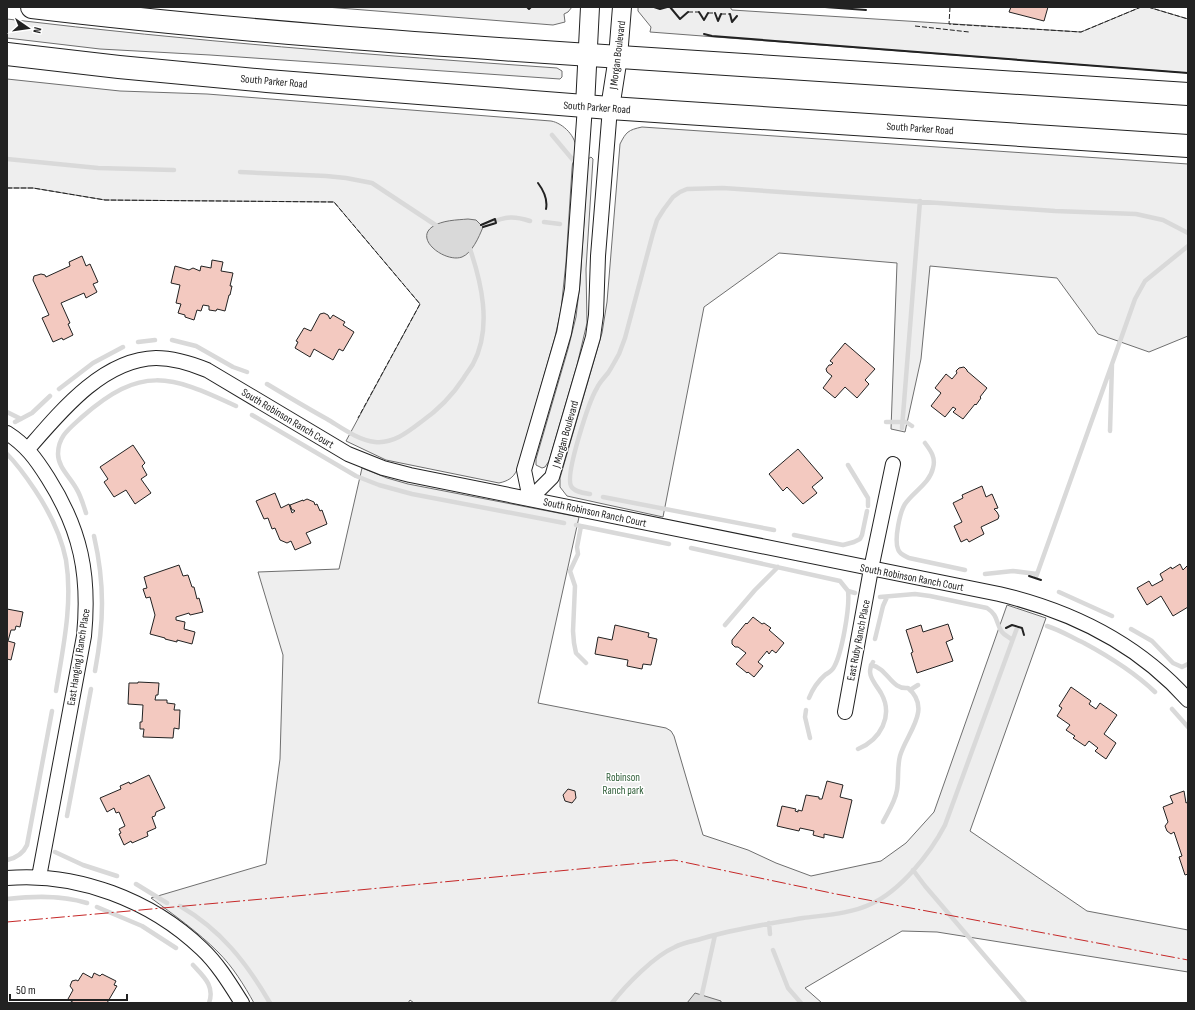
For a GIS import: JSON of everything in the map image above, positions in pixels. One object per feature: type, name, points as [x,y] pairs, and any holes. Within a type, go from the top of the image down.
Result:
[{"type":"highway","points":[[32,7],[140,13],[379,40],[1188,94]]},
{"type":"highway","name":"South Parker Road","points":[[7,54],[105,66],[266,81],[610,108],[1188,146]]},
{"type":"street","points":[[530,499],[524,470],[568,318],[572,289],[585,106],[590,7]]},
{"type":"street","name":"J Morgan Boulevard","points":[[530,499],[552,477],[593,337],[597,304],[599,248],[610,108],[618,57],[622,7]]},
{"type":"street","name":"South Robinson Ranch Court","points":[[28,449],[63,409],[83,390],[100,378],[124,366],[136,362],[156,358],[170,359],[196,365],[206,370],[348,454],[383,468],[1013,598],[1064,614],[1096,629],[1124,645],[1186,694]]},
{"type":"street","name":"East Hanging J Ranch Place","points":[[7,433],[28,449],[52,484],[71,521],[82,555],[86,581],[84,636],[39,877]]},
{"type":"street","name":"East Ruby Ranch Place","points":[[845,712],[871,569],[893,464]]},
{"type":"street","points":[[7,878],[39,877],[89,885],[115,894],[149,910],[180,931],[202,949],[222,972],[242,1003]]},
{"type":"green space","points":[[326,7],[572,7],[564,14],[565,22],[553,25]]},
{"type":"green space","points":[[638,7],[730,7],[732,10],[1081,32],[1141,7],[1148,7],[1188,19],[1188,73],[650,32],[651,27],[638,11]]},
{"type":"green space","points":[[7,19],[282,47],[557,68],[562,71],[562,77],[560,79],[100,49],[7,38]]},
{"type":"green space","points":[[7,79],[120,91],[207,94],[551,121],[556,122],[568,131],[574,140],[576,150],[572,166],[566,262],[561,310],[555,337],[517,470],[514,475],[508,480],[499,483],[386,460],[346,441],[420,304],[334,202],[105,200],[33,188],[7,188]]},
{"type":"green space","points":[[642,127],[1188,164],[1188,336],[1149,352],[1098,334],[1057,278],[930,266],[921,359],[905,432],[891,429],[897,263],[779,253],[704,307],[663,517],[567,496],[560,487],[560,478],[602,333],[607,302],[620,144],[628,132]]},
{"type":"green space","points":[[591,157],[593,159],[586,269],[587,323],[577,365],[549,461],[545,467],[542,468],[536,465],[536,459],[576,317],[580,283],[588,159]]},
{"type":"green space","name":"Robinson Ranch park","points":[[362,468],[387,478],[408,484],[579,517],[538,703],[666,728],[671,731],[674,736],[703,835],[748,850],[776,863],[811,876],[881,861],[906,843],[934,812],[1007,605],[1046,618],[970,831],[1087,911],[1188,930],[1188,972],[937,932],[902,931],[805,988],[822,1003],[414,1003],[410,1000],[408,1003],[254,1003],[238,976],[218,952],[177,917],[151,898],[266,864],[280,759],[283,655],[258,572],[339,569]]},
{"type":"shaded area","points":[[495,219],[496,223],[483,227],[475,244],[466,255],[455,258],[448,257],[441,254],[429,244],[427,232],[432,227],[454,220],[476,220],[481,225]]},
{"type":"shaded area","points":[[695,993],[721,1001],[721,1003],[687,1003]]},
{"type":"building","points":[[1011,7],[1048,7],[1044,21],[1009,12]]},
{"type":"building","points":[[82,256],[86,266],[90,264],[98,282],[93,284],[97,292],[86,298],[84,293],[61,303],[70,323],[68,324],[73,335],[63,340],[62,338],[53,342],[42,318],[49,315],[33,280],[34,276],[41,274],[45,275],[46,277],[70,266],[69,262]]},
{"type":"building","points":[[212,260],[223,262],[221,271],[233,273],[230,286],[232,286],[225,311],[217,309],[216,311],[209,310],[209,306],[203,305],[201,311],[197,310],[194,320],[185,317],[185,315],[178,313],[181,304],[176,303],[180,285],[171,283],[175,266],[189,270],[193,268],[200,271],[201,266],[211,268]]},
{"type":"building","points":[[324,313],[328,315],[330,319],[333,315],[345,322],[343,325],[354,332],[343,351],[339,349],[333,360],[314,349],[310,357],[295,348],[298,342],[296,341],[304,328],[311,331],[320,314]]},
{"type":"building","points":[[845,343],[875,369],[865,380],[869,384],[857,398],[845,387],[835,398],[823,388],[832,376],[826,369],[833,363],[830,361]]},
{"type":"building","points":[[964,367],[987,388],[976,405],[975,404],[963,419],[953,412],[956,409],[953,407],[945,417],[931,406],[941,393],[935,388],[946,374],[952,379],[959,368]]},
{"type":"building","points":[[133,445],[145,463],[142,466],[147,475],[141,479],[151,493],[135,504],[126,490],[114,497],[104,482],[108,479],[100,467]]},
{"type":"building","points":[[798,449],[823,478],[812,487],[817,493],[803,504],[787,487],[783,491],[769,474]]},
{"type":"building","points":[[982,486],[986,497],[992,494],[998,508],[994,509],[999,516],[998,519],[981,527],[984,534],[969,542],[967,539],[961,542],[954,526],[962,522],[953,503],[963,498],[962,495]]},
{"type":"building","points":[[275,493],[281,508],[289,504],[292,513],[295,511],[292,510],[290,505],[307,499],[314,502],[315,505],[317,504],[320,511],[322,510],[327,524],[306,533],[311,543],[295,550],[291,541],[287,543],[280,540],[275,528],[272,529],[268,518],[264,519],[256,501]]},
{"type":"building","points":[[1180,564],[1183,570],[1188,565],[1188,607],[1173,616],[1161,596],[1147,605],[1137,588],[1149,581],[1152,586],[1163,580],[1160,574],[1171,567],[1172,569]]},
{"type":"building","points":[[179,565],[183,576],[188,575],[192,587],[194,587],[197,599],[199,598],[203,612],[190,615],[189,613],[176,617],[176,620],[185,622],[184,629],[195,632],[192,644],[177,640],[177,642],[150,634],[155,615],[150,597],[146,598],[143,589],[147,588],[144,577]]},
{"type":"building","points":[[7,609],[23,612],[20,627],[16,626],[15,630],[11,630],[8,641],[15,643],[11,660],[7,659]]},
{"type":"building","points":[[753,617],[762,624],[764,623],[771,628],[769,630],[784,643],[776,653],[772,650],[769,654],[767,651],[758,662],[763,666],[754,677],[736,664],[746,653],[732,644],[732,640]]},
{"type":"building","points":[[948,624],[953,639],[946,642],[953,661],[917,673],[911,653],[913,652],[906,630],[921,625],[923,632]]},
{"type":"building","points":[[615,625],[649,633],[648,637],[657,639],[651,665],[643,664],[642,669],[627,666],[628,660],[595,654],[598,637],[612,640]]},
{"type":"building","points":[[129,683],[159,683],[158,695],[156,695],[155,700],[167,700],[167,703],[175,704],[174,710],[180,710],[179,729],[174,728],[173,738],[143,737],[144,729],[140,729],[140,722],[142,722],[143,705],[128,704]]},
{"type":"building","points":[[1071,687],[1091,701],[1089,704],[1096,709],[1100,703],[1117,715],[1104,734],[1116,743],[1106,759],[1095,751],[1098,748],[1089,741],[1085,746],[1073,738],[1075,736],[1066,730],[1070,725],[1057,716],[1062,708],[1059,706]]},
{"type":"building","points":[[149,775],[165,808],[156,812],[155,816],[152,817],[156,828],[147,832],[148,836],[132,843],[131,841],[124,845],[119,834],[121,833],[119,829],[125,826],[119,812],[116,813],[114,808],[107,812],[100,798],[121,789],[120,786],[129,782],[130,784]]},
{"type":"building","points":[[827,781],[843,785],[840,797],[852,800],[843,838],[824,834],[824,838],[813,835],[814,831],[800,828],[799,831],[777,826],[782,806],[796,809],[795,811],[798,812],[798,810],[802,811],[806,795],[819,797],[819,799],[822,799]]},
{"type":"building","points":[[568,789],[575,791],[576,798],[572,803],[565,801],[563,795]]},
{"type":"building","points":[[1184,791],[1186,803],[1188,802],[1188,874],[1185,875],[1179,857],[1182,856],[1174,832],[1171,834],[1167,831],[1165,826],[1168,822],[1163,807],[1173,803],[1170,796]]},
{"type":"building","points":[[83,973],[92,978],[94,973],[100,976],[102,974],[116,981],[114,985],[117,986],[107,1003],[74,1003],[68,999],[73,990],[70,986],[72,981],[78,981]]},
{"type":"waterway","points":[[552,135],[573,160]]},
{"type":"waterway","points":[[7,159],[98,168],[174,170]]},
{"type":"waterway","points":[[240,172],[326,176],[372,183],[440,228]]},
{"type":"waterway","points":[[590,494],[577,491],[571,486],[571,467],[574,453],[593,395],[619,354],[625,338],[657,220],[673,197],[680,192],[687,189],[723,188],[1055,211],[1136,214],[1163,220],[1188,233]]},
{"type":"waterway","points":[[902,428],[920,201]]},
{"type":"waterway","points":[[491,223],[501,219],[510,218],[520,218],[530,221]]},
{"type":"waterway","points":[[544,222],[560,224]]},
{"type":"waterway","points":[[267,384],[362,439],[375,442],[388,441],[411,430],[433,413],[449,397],[472,366],[479,350],[484,319],[483,304],[481,288],[468,243]]},
{"type":"waterway","points":[[1110,431],[1112,364],[1135,299],[1145,281],[1188,246]]},
{"type":"waterway","points":[[138,342],[155,340]]},
{"type":"waterway","points":[[172,340],[196,346],[233,367],[247,372]]},
{"type":"waterway","points":[[59,389],[93,363],[123,347]]},
{"type":"waterway","points":[[1036,577],[1112,364]]},
{"type":"waterway","points":[[86,513],[78,491],[60,463],[58,454],[62,437],[82,417],[103,400],[122,389],[139,382],[156,380],[174,382],[192,387],[236,406]]},
{"type":"waterway","points":[[15,422],[32,413],[50,396]]},
{"type":"waterway","points":[[7,412],[21,419]]},
{"type":"waterway","points":[[252,415],[356,476],[379,485],[412,494],[564,523]]},
{"type":"waterway","points":[[886,422],[906,422],[912,426]]},
{"type":"waterway","points":[[925,443],[933,458],[933,468],[925,483],[908,500],[903,508],[897,532],[898,549],[901,554],[909,558],[965,570]]},
{"type":"waterway","points":[[7,454],[26,476],[45,506],[58,532],[66,560],[68,576],[68,609],[56,691]]},
{"type":"waterway","points":[[848,465],[868,498],[868,506]]},
{"type":"waterway","points":[[603,497],[774,530]]},
{"type":"waterway","points":[[794,535],[843,545],[854,542],[860,539],[862,535],[867,511]]},
{"type":"waterway","points":[[576,525],[669,544]]},
{"type":"waterway","points":[[581,526],[577,547],[578,554],[570,571],[575,586],[573,631],[574,643],[576,653],[586,663]]},
{"type":"waterway","points":[[94,536],[102,587],[102,620],[95,671]]},
{"type":"waterway","points":[[691,548],[840,581],[848,591],[855,593]]},
{"type":"waterway","points":[[725,625],[755,590],[778,567]]},
{"type":"waterway","points":[[985,574],[1013,571],[1037,574]]},
{"type":"waterway","points":[[809,698],[817,683],[832,670],[837,660],[847,618],[848,591]]},
{"type":"waterway","points":[[1059,592],[1112,616]]},
{"type":"waterway","points":[[880,597],[915,594],[987,608],[995,616],[1002,632],[1012,640]]},
{"type":"waterway","points":[[875,639],[883,606],[887,597]]},
{"type":"waterway","points":[[1047,626],[1084,643],[1112,659],[1130,671],[1155,692]]},
{"type":"waterway","points":[[612,1003],[650,964],[658,957],[678,945],[741,929],[855,910],[882,898],[903,881],[923,859],[945,825],[1017,628]]},
{"type":"waterway","points":[[1131,629],[1152,641],[1173,663],[1182,667],[1188,664]]},
{"type":"waterway","points":[[858,749],[873,740],[883,726],[885,718],[885,702],[870,674],[873,662]]},
{"type":"waterway","points":[[871,665],[882,670],[897,686],[908,688],[915,696],[918,704],[916,722],[900,756],[896,794],[883,822]]},
{"type":"waterway","points":[[910,690],[918,685]]},
{"type":"waterway","points":[[67,816],[91,689]]},
{"type":"waterway","points":[[1172,709],[1188,727]]},
{"type":"waterway","points":[[806,710],[805,717],[810,738]]},
{"type":"waterway","points":[[7,860],[19,855],[27,845],[52,711]]},
{"type":"waterway","points":[[55,852],[83,865],[117,876]]},
{"type":"waterway","points":[[913,870],[1025,1003]]},
{"type":"waterway","points":[[136,884],[167,903]]},
{"type":"waterway","points":[[7,899],[57,897],[87,903]]},
{"type":"waterway","points":[[180,906],[195,915],[220,936],[252,974],[270,1003]]},
{"type":"waterway","points":[[97,907],[142,926],[176,948]]},
{"type":"waterway","points":[[769,923],[770,934]]},
{"type":"waterway","points":[[700,1003],[715,935]]},
{"type":"waterway","points":[[773,950],[788,988],[801,1003]]},
{"type":"waterway","points":[[193,965],[207,982],[211,992],[209,1003]]},
{"type":"fence","points":[[950,7],[949,24],[1081,32],[1141,7]]},
{"type":"fence","points":[[1148,7],[1188,19]]},
{"type":"fence","points":[[688,12],[699,12]]},
{"type":"fence","points":[[708,13],[715,13]]},
{"type":"fence","points":[[721,14],[730,14]]},
{"type":"fence","points":[[915,26],[969,32]]},
{"type":"fence","points":[[7,188],[33,188],[105,200],[334,202],[420,304],[358,418]]},
{"type":"wall","points":[[527,7],[529,9],[531,7]]},
{"type":"wall","points":[[654,7],[660,9],[667,7]]},
{"type":"wall","points":[[670,7],[680,19],[688,12]]},
{"type":"wall","points":[[825,7],[866,10]]},
{"type":"wall","points":[[699,12],[704,20],[708,13]]},
{"type":"wall","points":[[715,13],[718,21],[721,14]]},
{"type":"wall","points":[[730,14],[732,22],[737,16]]},
{"type":"wall","points":[[704,34],[712,36],[1188,73]]},
{"type":"wall","points":[[538,183],[545,195],[546,209]]},
{"type":"wall","points":[[481,225],[495,219],[496,223],[483,227]]},
{"type":"wall","points":[[1029,576],[1041,580]]},
{"type":"wall","points":[[1006,628],[1012,625],[1022,628],[1024,635]]},
{"type":"power","points":[[7,922],[674,860],[836,894],[1188,960]]}]
